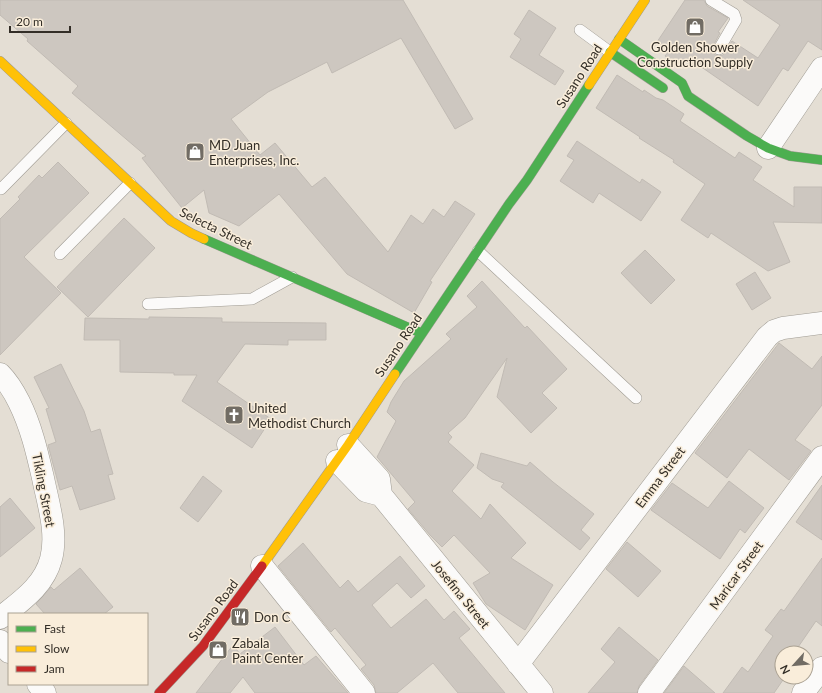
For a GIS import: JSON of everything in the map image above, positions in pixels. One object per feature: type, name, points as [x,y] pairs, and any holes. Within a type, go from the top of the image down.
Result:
[{"type":"main road","name":"Susano Road","points":[[159,693],[203,646],[342,453],[421,333],[527,180],[645,0]]},
{"type":"main road","points":[[619,38],[682,83],[685,96],[747,136],[768,148],[790,156],[822,160]]},
{"type":"main road","points":[[610,52],[668,91]]},
{"type":"main road","name":"Selecta Street","points":[[0,61],[172,221],[191,233],[421,333]]},
{"type":"street","points":[[768,148],[822,68]]},
{"type":"street","name":"Emma Street","points":[[518,664],[767,337],[774,331],[783,328],[822,323]]},
{"type":"street","name":"Tikling Street","points":[[0,374],[19,401],[33,437],[50,510],[53,547],[51,560],[39,585],[0,618]]},
{"type":"street","name":"Josefina Street","points":[[342,453],[379,479],[381,495],[542,693]]},
{"type":"street","name":"Maricar Street","points":[[649,693],[822,457]]},
{"type":"street","points":[[262,566],[364,693]]},
{"type":"street","points":[[0,642],[8,651]]},
{"type":"street","points":[[804,693],[822,668]]},
{"type":"street","points":[[39,685],[45,693]]},
{"type":"lane","points":[[711,0],[734,14],[736,20],[719,49]]},
{"type":"lane","points":[[580,30],[610,52]]},
{"type":"lane","points":[[1,189],[66,123]]},
{"type":"lane","points":[[60,254],[130,183]]},
{"type":"lane","points":[[478,251],[636,398]]},
{"type":"lane","points":[[148,304],[252,299],[292,277]]},
{"type":"building","points":[[0,0],[403,0],[473,119],[455,129],[401,38],[332,73],[327,62],[268,92],[231,119],[260,155],[275,143],[312,187],[325,177],[388,252],[411,215],[423,224],[433,209],[444,217],[455,201],[475,214],[430,281],[432,282],[414,313],[347,274],[279,194],[239,226],[209,213],[204,190],[182,208],[142,158],[146,156],[72,93],[78,86],[0,15]]},
{"type":"building","points":[[685,0],[704,0],[707,6],[728,18],[718,32],[720,33],[713,46],[712,49],[715,55],[723,55],[732,41],[758,58],[780,25],[743,0],[822,0],[822,50],[808,41],[788,71],[783,68],[758,106],[697,64],[695,67],[684,60],[680,66],[665,56],[670,50],[657,42]]},
{"type":"building","points":[[529,10],[556,28],[539,55],[564,71],[555,85],[510,57],[521,39],[514,34]]},
{"type":"building","points":[[617,75],[643,92],[644,90],[656,98],[663,100],[684,114],[680,121],[735,158],[739,152],[762,167],[753,180],[794,207],[794,187],[822,187],[822,223],[773,222],[790,262],[768,271],[711,233],[708,238],[681,220],[705,184],[673,162],[674,160],[596,108]]},
{"type":"building","points":[[577,141],[640,183],[642,179],[661,192],[641,221],[599,193],[593,203],[560,181],[574,160],[567,156]]},
{"type":"building","points":[[58,162],[89,193],[24,257],[61,293],[0,355],[0,219],[20,199],[18,197],[39,175],[42,178]]},
{"type":"building","points":[[124,218],[155,248],[88,317],[57,287]]},
{"type":"building","points":[[645,250],[675,280],[651,304],[621,273]]},
{"type":"building","points":[[755,272],[771,298],[752,310],[736,284]]},
{"type":"building","points":[[482,281],[525,328],[527,326],[567,369],[542,393],[557,408],[531,433],[497,397],[507,358],[465,418],[448,433],[452,437],[448,442],[474,465],[452,491],[481,519],[490,504],[526,543],[511,558],[553,585],[525,630],[486,604],[473,583],[490,573],[454,535],[442,547],[430,535],[408,509],[415,502],[377,457],[396,421],[387,412],[391,402],[404,381],[451,339],[446,334],[477,307],[467,296]]},
{"type":"building","points":[[149,317],[222,318],[222,322],[326,323],[326,340],[288,340],[288,345],[245,344],[217,382],[271,419],[252,448],[182,401],[197,375],[120,372],[120,340],[84,340],[85,318],[149,319]]},
{"type":"building","points":[[779,343],[812,369],[822,356],[822,405],[795,440],[811,451],[789,480],[749,449],[727,478],[695,453]]},
{"type":"building","points":[[61,364],[84,411],[91,432],[100,429],[113,474],[108,475],[115,499],[80,510],[72,486],[60,490],[48,445],[56,442],[46,409],[49,408],[34,377]]},
{"type":"building","points":[[481,453],[527,466],[530,462],[594,514],[581,530],[590,538],[580,550],[501,487],[504,483],[492,479],[477,468]]},
{"type":"building","points":[[203,476],[222,491],[198,522],[180,508]]},
{"type":"building","points":[[729,481],[764,508],[745,533],[740,529],[720,559],[651,510],[672,483],[708,508]]},
{"type":"building","points":[[822,485],[822,540],[796,522]]},
{"type":"building","points":[[10,498],[35,528],[0,557],[0,507]]},
{"type":"building","points":[[627,542],[661,571],[638,597],[606,569]]},
{"type":"building","points":[[303,543],[340,588],[348,580],[358,592],[400,556],[425,586],[411,598],[397,583],[372,605],[391,628],[426,599],[444,620],[454,611],[470,629],[459,638],[505,693],[458,693],[433,663],[397,693],[376,693],[374,685],[361,669],[366,665],[335,628],[331,632],[278,566]]},
{"type":"building","points":[[822,558],[822,626],[816,621],[800,645],[774,645],[774,685],[780,685],[774,693],[723,693],[742,667],[748,672],[773,636],[765,630],[781,609],[784,611]]},
{"type":"building","points":[[80,568],[113,607],[105,613],[44,613],[36,604],[51,587],[54,590]]},
{"type":"building","points":[[275,627],[304,665],[316,656],[348,693],[255,693],[243,677],[230,693],[196,693],[233,645],[240,654]]},
{"type":"building","points":[[619,627],[658,660],[639,686],[637,693],[588,693],[615,662],[601,649]]},
{"type":"building","points":[[684,666],[715,693],[664,693]]},
{"type":"traffic: fast","points":[[619,39],[682,83],[688,96],[747,136],[768,148],[790,156],[822,160]]},
{"type":"traffic: fast","points":[[610,52],[663,88]]},
{"type":"traffic: fast","points":[[395,374],[509,204],[527,180],[589,85]]},
{"type":"traffic: fast","points":[[204,239],[421,333]]},
{"type":"traffic: slow","points":[[589,85],[645,0]]},
{"type":"traffic: slow","points":[[0,61],[171,221],[204,239]]},
{"type":"traffic: slow","points":[[262,566],[348,445],[395,374]]},
{"type":"traffic: jam","points":[[159,693],[203,646],[262,566]]},
{"type":"place","name":"Golden Shower Construction Supply","points":[[695,27]]},
{"type":"place","name":"MD Juan Enterprises, Inc.","points":[[195,152]]},
{"type":"place","name":"United Methodist Church","points":[[234,415]]},
{"type":"place","name":"Don C","points":[[240,617]]},
{"type":"place","name":"Zabala Paint Center","points":[[218,650]]}]
